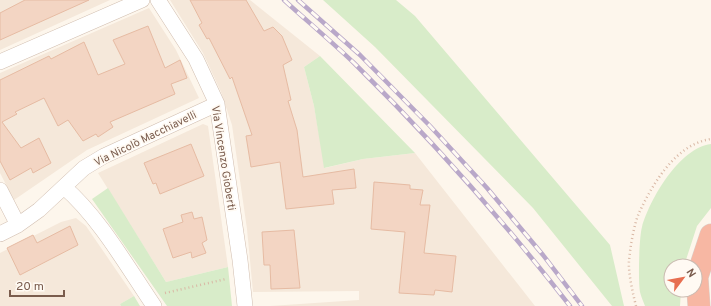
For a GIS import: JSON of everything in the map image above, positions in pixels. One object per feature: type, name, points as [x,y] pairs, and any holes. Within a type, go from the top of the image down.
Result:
[{"type":"highway","points":[[699,306],[697,277],[711,235]]},
{"type":"street","points":[[0,62],[142,0]]},
{"type":"street","name":"Via Vincenzo Gioberti","points":[[158,0],[196,59],[217,104],[242,275],[245,306]]},
{"type":"street","name":"Via Nicolò Macchiavelli","points":[[0,234],[18,225],[39,210],[84,168],[104,156],[217,104]]},
{"type":"street","points":[[64,187],[76,197],[91,215],[151,302]]},
{"type":"street","points":[[0,190],[18,225]]},
{"type":"path","points":[[636,306],[629,262],[638,214],[657,181],[674,158],[702,140],[711,139]]},
{"type":"path","points":[[151,302],[242,275]]},
{"type":"shaded area","points":[[0,0],[110,0],[0,50]]},
{"type":"shaded area","points":[[170,0],[250,0],[320,56],[304,67],[314,106],[325,168],[363,159],[415,153],[535,306],[270,306],[359,300],[359,291],[253,292],[247,229],[232,125],[221,92],[203,53]]},
{"type":"shaded area","points":[[149,8],[176,50],[199,98],[87,150],[14,200],[0,173],[0,73]]},
{"type":"shaded area","points":[[203,124],[208,126],[228,267],[166,282],[98,173]]},
{"type":"shaded area","points":[[76,218],[86,226],[134,296],[120,304],[121,306],[0,306],[0,253],[61,222]]},
{"type":"green space","points":[[323,0],[396,0],[415,16],[610,245],[624,306],[612,306],[533,208],[375,47]]},
{"type":"green space","points":[[320,56],[415,153],[363,159],[324,168],[314,106],[304,67]]},
{"type":"green space","points":[[711,144],[711,208],[697,226],[687,258],[663,258],[663,298],[680,298],[680,306],[645,306],[639,287],[642,227],[659,189],[668,176],[688,155],[699,148]]},
{"type":"green space","points":[[108,188],[166,282],[228,267],[232,306],[167,306],[92,199]]},
{"type":"green space","points":[[134,296],[140,306],[121,306],[120,304]]},
{"type":"building","points":[[25,0],[89,0],[0,40],[0,13]]},
{"type":"building","points":[[190,0],[246,0],[264,31],[273,27],[282,36],[292,60],[283,65],[291,100],[288,101],[297,130],[303,177],[354,169],[356,188],[332,190],[334,204],[286,209],[280,162],[251,167],[246,136],[252,135],[232,77],[230,79],[209,38],[207,39],[199,25],[202,23]]},
{"type":"building","points":[[148,26],[165,68],[180,60],[187,78],[171,84],[175,94],[110,122],[113,127],[98,137],[96,134],[83,141],[68,120],[58,126],[44,98],[15,112],[17,114],[2,122],[21,148],[39,138],[51,163],[33,173],[31,168],[10,180],[0,161],[0,80],[49,56],[51,59],[84,42],[98,75],[125,64],[113,40]]},
{"type":"building","points":[[191,144],[204,176],[160,194],[156,183],[153,184],[144,163]]},
{"type":"building","points":[[374,182],[410,185],[410,189],[423,190],[420,205],[430,205],[424,253],[456,256],[452,292],[435,290],[434,295],[399,293],[405,232],[371,229]]},
{"type":"building","points":[[192,212],[194,219],[202,217],[207,240],[202,243],[206,253],[192,258],[191,252],[173,258],[163,229],[183,222],[181,215]]},
{"type":"building","points":[[70,226],[78,245],[20,275],[7,248],[33,235],[37,243]]},
{"type":"building","points":[[294,230],[300,288],[271,289],[270,265],[264,265],[262,232]]},
{"type":"railway","points":[[284,0],[354,63],[411,121],[493,211],[570,306]]},
{"type":"railway","points":[[298,0],[360,55],[430,126],[487,188],[543,255],[582,306]]}]
